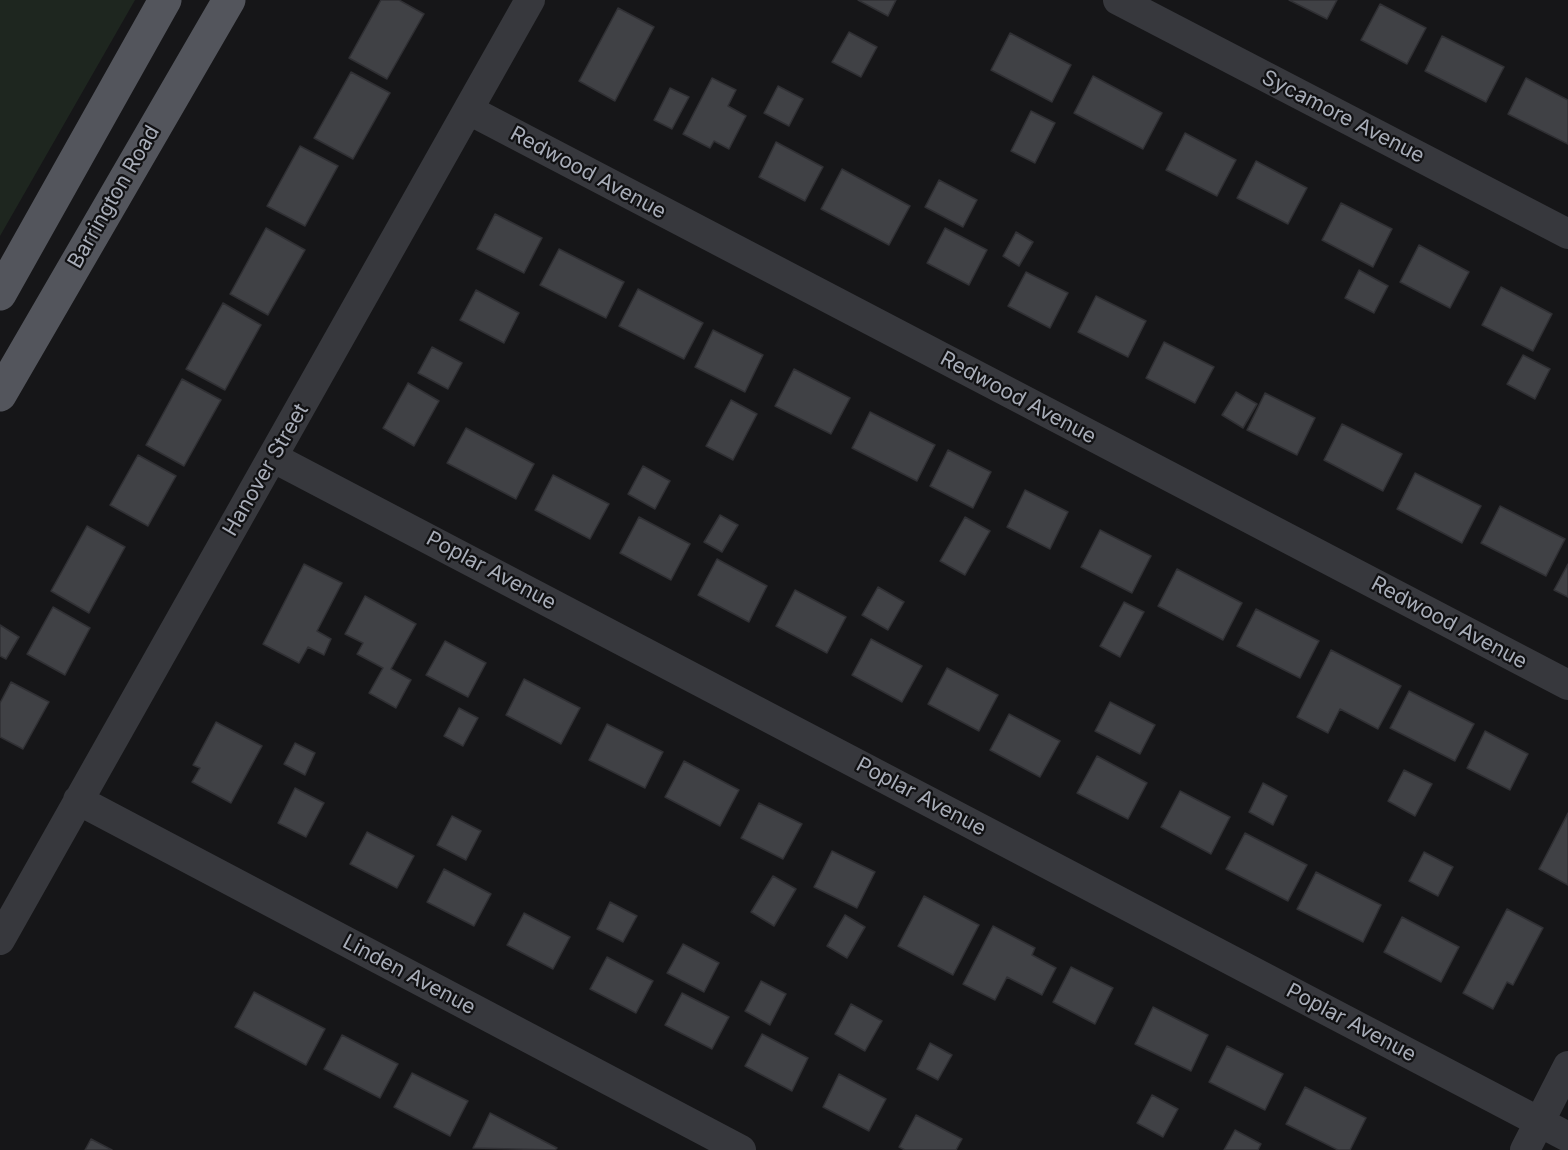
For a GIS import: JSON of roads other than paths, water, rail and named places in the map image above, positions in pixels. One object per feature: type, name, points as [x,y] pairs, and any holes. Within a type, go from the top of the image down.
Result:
[{"type":"main road","points":[[0,294],[165,0]]},
{"type":"main road","name":"Barrington Road","points":[[0,395],[229,0]]},
{"type":"street","name":"Hanover Street","points":[[0,940],[274,458],[530,0]]},
{"type":"street","name":"Sycamore Avenue","points":[[1118,0],[1568,234]]},
{"type":"street","name":"Redwood Avenue","points":[[469,111],[1568,685]]},
{"type":"street","name":"Poplar Avenue","points":[[274,458],[1568,1137]]},
{"type":"street","name":"Linden Avenue","points":[[78,800],[741,1150]]},
{"type":"street","points":[[1525,1150],[1568,1066]]}]
